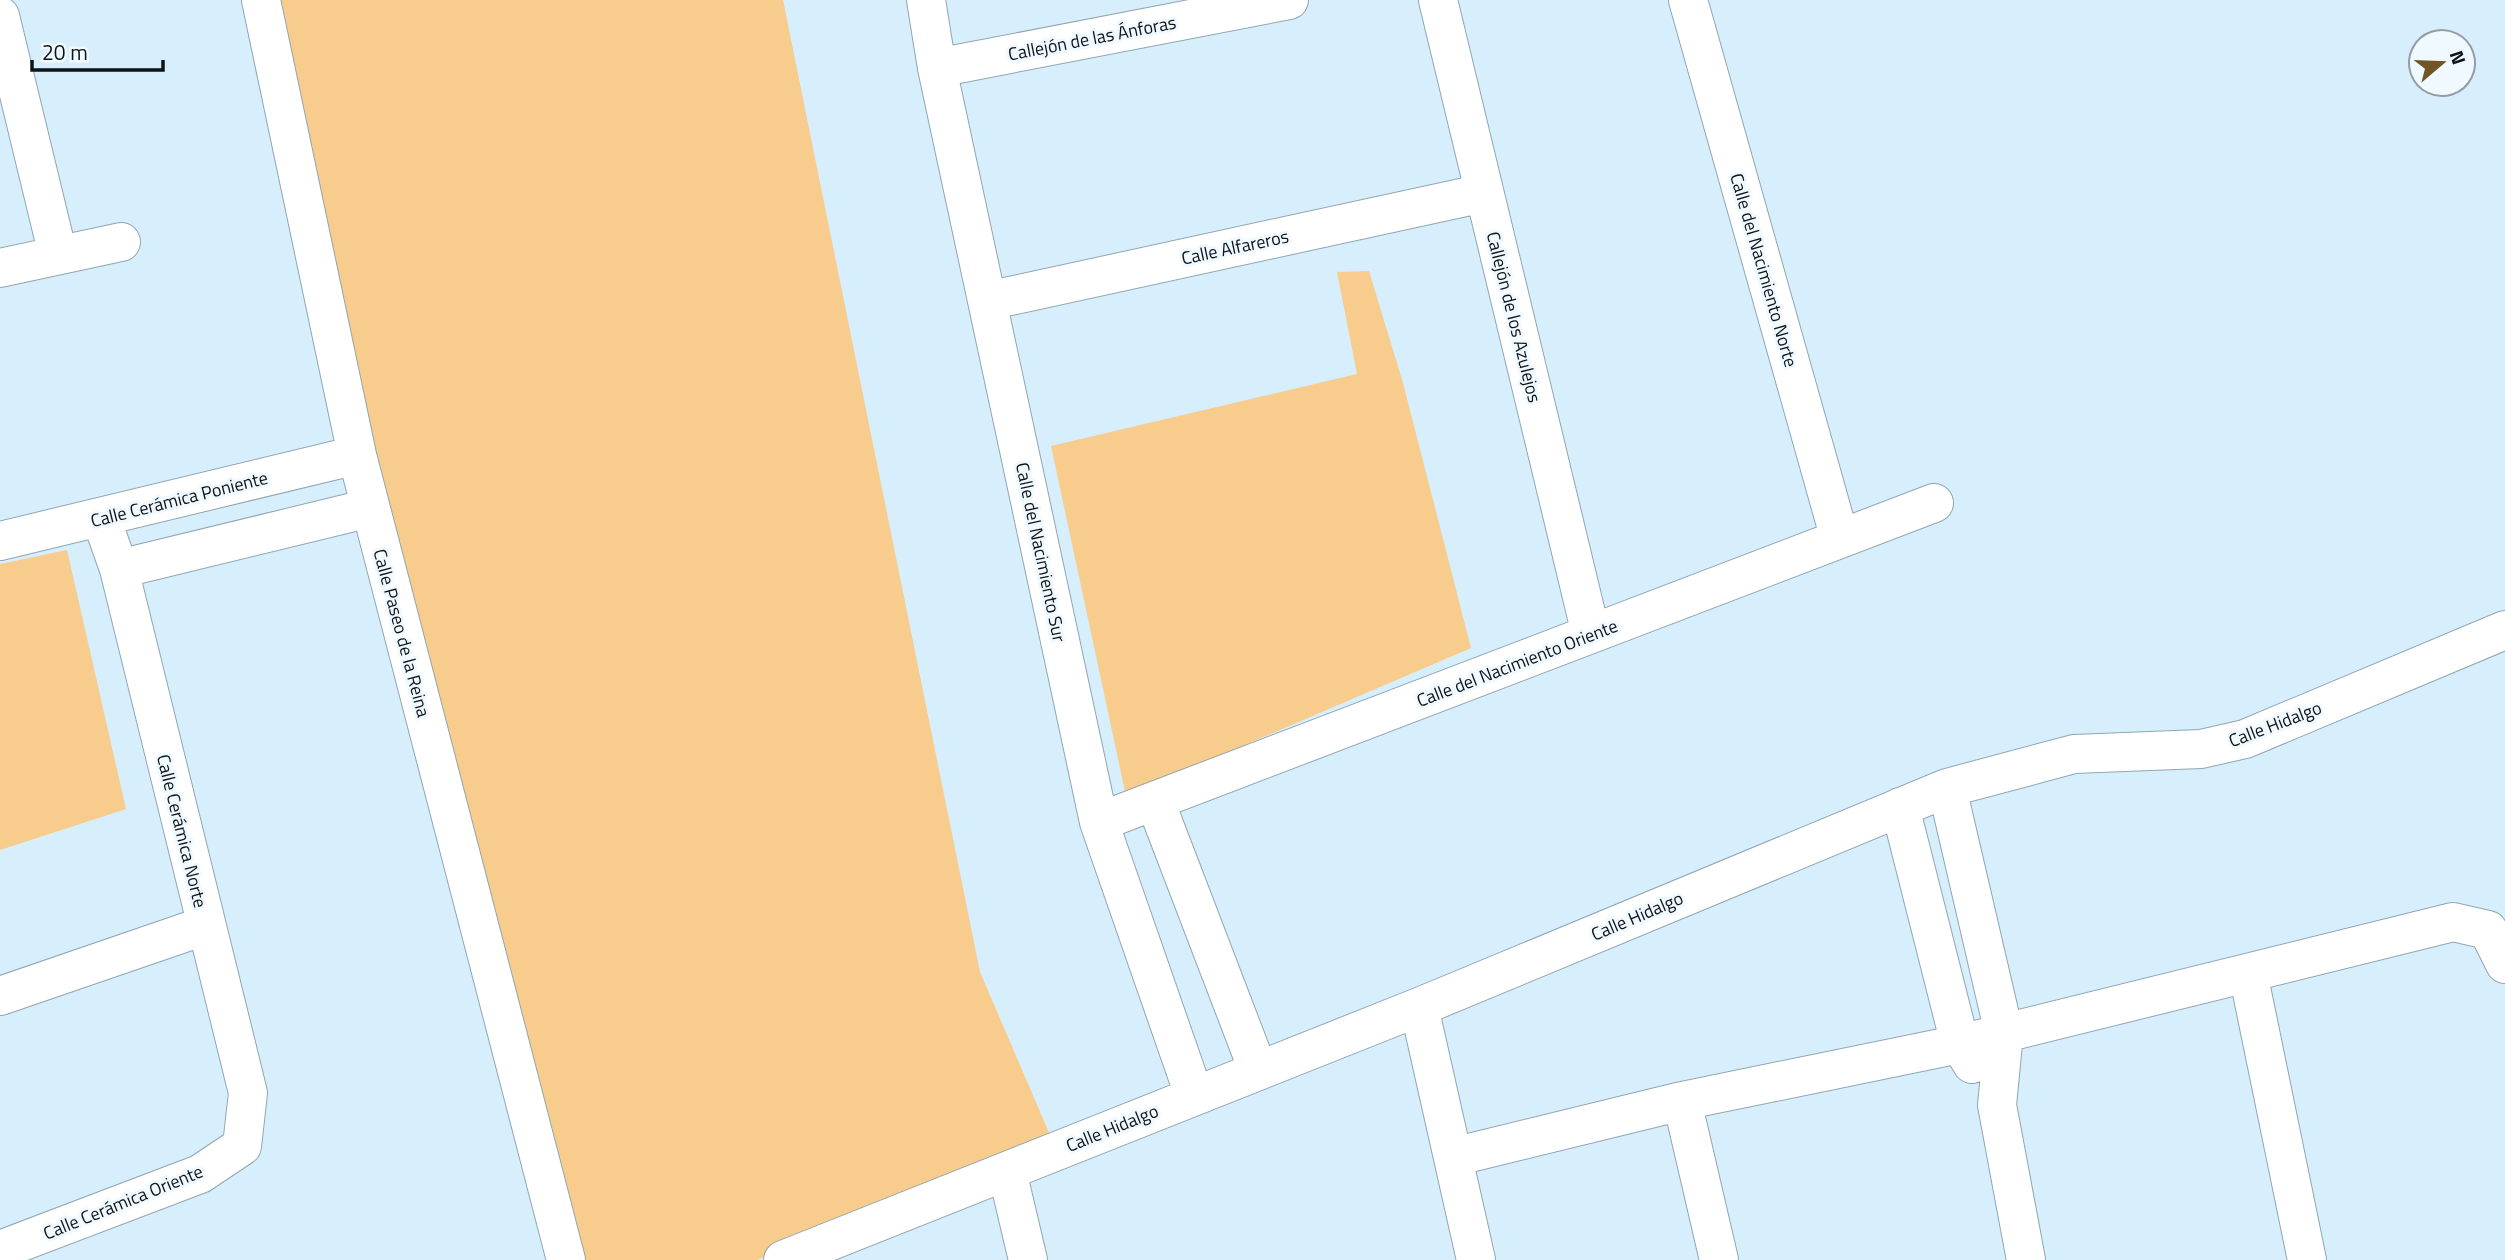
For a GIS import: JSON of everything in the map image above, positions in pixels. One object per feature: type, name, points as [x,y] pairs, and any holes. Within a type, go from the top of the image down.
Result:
[{"type":"street","name":"Calle Paseo de la Reina","points":[[261,0],[357,455],[566,1260]]},
{"type":"street","name":"Calle del Nacimiento Sur","points":[[926,0],[937,68],[1099,822],[1194,1094]]},
{"type":"street","name":"Callejón de las Ánforas","points":[[937,68],[1289,0]]},
{"type":"street","name":"Callejón de los Azulejos","points":[[1438,0],[1591,634]]},
{"type":"street","name":"Calle del Nacimiento Norte","points":[[1689,0],[1840,540]]},
{"type":"street","points":[[0,16],[58,255]]},
{"type":"street","name":"Calle Alfareros","points":[[987,301],[1484,192]]},
{"type":"street","points":[[0,268],[121,242]]},
{"type":"street","name":"Calle Cerámica Poniente","points":[[0,541],[357,455]]},
{"type":"street","name":"Calle del Nacimiento Oriente","points":[[1099,822],[1934,503]]},
{"type":"street","points":[[119,569],[370,508]]},
{"type":"street","name":"Calle Cerámica Norte","points":[[101,518],[119,569],[204,926],[248,1093],[242,1146]]},
{"type":"street","name":"Calle Hidalgo","points":[[783,1260],[1194,1094],[1419,1007],[1947,788],[2074,754],[2201,749],[2245,739],[2505,630]]},
{"type":"street","points":[[1947,788],[2004,1033],[1997,1105],[2026,1260]]},
{"type":"street","points":[[1155,801],[1258,1070]]},
{"type":"street","points":[[1900,807],[1960,1044],[1997,1105]]},
{"type":"street","points":[[1453,1157],[1682,1101],[1960,1044],[2453,922],[2488,930],[2505,964]]},
{"type":"street","points":[[0,996],[204,926]]},
{"type":"street","points":[[2248,973],[2307,1260]]},
{"type":"street","points":[[1419,1007],[1476,1260]]},
{"type":"street","points":[[1682,1101],[1719,1260]]},
{"type":"street","name":"Calle Cerámica Oriente","points":[[0,1250],[200,1174],[242,1146]]},
{"type":"street","points":[[1007,1171],[1028,1260]]},
{"type":"shaded area","points":[[259,0],[783,0],[980,972],[1053,1142],[757,1260],[550,1260]]},
{"type":"shaded area","points":[[1369,271],[1403,383],[1471,648],[1126,796],[1051,446],[1357,374],[1337,272]]},
{"type":"shaded area","points":[[67,550],[126,809],[0,850],[0,564]]}]
